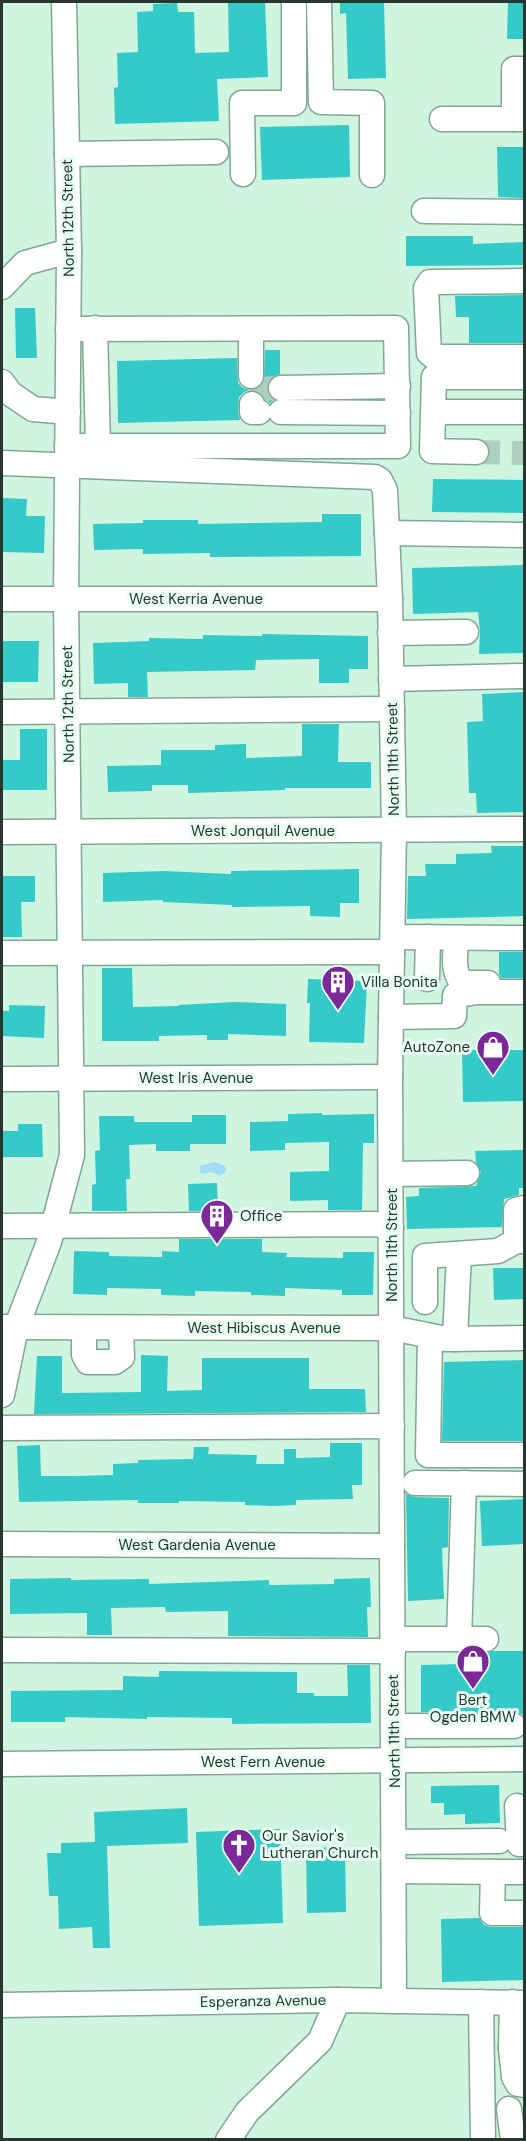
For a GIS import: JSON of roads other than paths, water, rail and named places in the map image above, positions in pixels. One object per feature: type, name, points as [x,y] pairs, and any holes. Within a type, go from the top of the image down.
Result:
[{"type":"street","name":"North 12th Street","points":[[2,1395],[9,1327],[53,1226],[72,1155],[66,598],[69,251],[64,2]]},
{"type":"street","points":[[294,2],[294,103]]},
{"type":"street","points":[[319,2],[321,102]]},
{"type":"street","points":[[442,119],[519,119],[514,69],[525,69]]},
{"type":"street","points":[[243,174],[242,103],[321,102],[372,103],[372,175]]},
{"type":"street","points":[[67,154],[216,152]]},
{"type":"street","points":[[424,212],[525,212]]},
{"type":"street","points":[[2,287],[25,263],[69,251]]},
{"type":"street","points":[[525,281],[430,282],[426,288],[429,353],[434,357],[525,357]]},
{"type":"street","points":[[95,328],[98,446]]},
{"type":"street","points":[[2,464],[67,456],[98,446],[398,446],[396,328],[68,329]]},
{"type":"street","points":[[251,329],[251,376]]},
{"type":"street","points":[[476,452],[432,451],[434,377],[525,377]]},
{"type":"street","points":[[2,382],[11,394],[33,409],[68,412]]},
{"type":"street","points":[[398,386],[268,404],[398,413]]},
{"type":"street","points":[[434,412],[525,412]]},
{"type":"street","name":"North 11th Street","points":[[67,456],[375,477],[380,480],[385,490],[390,599],[394,830],[390,1077],[394,2001]]},
{"type":"street","points":[[387,533],[525,535]]},
{"type":"street","name":"West Kerria Avenue","points":[[2,599],[390,599]]},
{"type":"street","points":[[390,633],[466,632]]},
{"type":"street","points":[[391,679],[525,676]]},
{"type":"street","points":[[2,712],[392,709]]},
{"type":"street","name":"West Jonquil Avenue","points":[[2,832],[525,829]]},
{"type":"street","points":[[427,979],[428,938]]},
{"type":"street","points":[[2,953],[392,945],[428,938],[525,938]]},
{"type":"street","points":[[456,938],[455,969],[458,978],[463,983],[525,984]]},
{"type":"street","points":[[391,1017],[454,1016],[454,995],[477,992],[525,992]]},
{"type":"street","name":"West Iris Avenue","points":[[2,1079],[390,1077]]},
{"type":"street","points":[[391,1173],[467,1173]]},
{"type":"street","points":[[392,1257],[498,1251],[520,1241],[516,1210],[525,1208]]},
{"type":"street","points":[[2,1226],[375,1224],[392,1227]]},
{"type":"street","points":[[455,1339],[459,1254]]},
{"type":"street","points":[[424,1256],[425,1302]]},
{"type":"street","name":"West Hibiscus Avenue","points":[[9,1327],[392,1328],[455,1339],[525,1338]]},
{"type":"street","points":[[84,1328],[84,1355],[88,1362],[115,1362],[122,1357],[121,1328]]},
{"type":"street","points":[[430,1336],[428,1455],[525,1455]]},
{"type":"street","points":[[2,1428],[392,1426]]},
{"type":"street","points":[[415,1483],[525,1484]]},
{"type":"street","points":[[459,1639],[464,1484]]},
{"type":"street","name":"West Gardenia Avenue","points":[[2,1544],[392,1546]]},
{"type":"street","points":[[2,1650],[393,1645],[486,1639]]},
{"type":"street","points":[[393,1726],[514,1726]]},
{"type":"street","points":[[450,1726],[451,1760]]},
{"type":"street","name":"West Fern Avenue","points":[[2,1764],[525,1759]]},
{"type":"street","points":[[517,1806],[519,1844],[525,1844]]},
{"type":"street","points":[[395,1842],[499,1841]]},
{"type":"street","points":[[394,1870],[525,1872]]},
{"type":"street","points":[[494,1872],[492,1913],[525,1913]]},
{"type":"street","points":[[228,2139],[247,2112],[320,2041],[338,2000]]},
{"type":"street","name":"Esperanza Avenue","points":[[2,2005],[338,2000],[518,2002]]},
{"type":"street","points":[[481,2002],[483,2139]]},
{"type":"street","points":[[518,2002],[518,2044],[514,2077],[518,2084],[525,2085]]},
{"type":"water","points":[[214,1162],[225,1166],[226,1171],[220,1176],[211,1172],[200,1173],[200,1166]]},
{"type":"tunnel","points":[[251,389],[281,388]]},
{"type":"tunnel","points":[[476,452],[524,453]]},
{"type":"place","name":"Villa Bonita","points":[[338,1011]]},
{"type":"place","name":"AutoZone","points":[[493,1076]]},
{"type":"place","name":"Office","points":[[217,1245]]},
{"type":"place","name":"Bert Ogden BMW","points":[[473,1690]]},
{"type":"place","name":"Our Savior's Lutheran Church","points":[[239,1874]]}]
